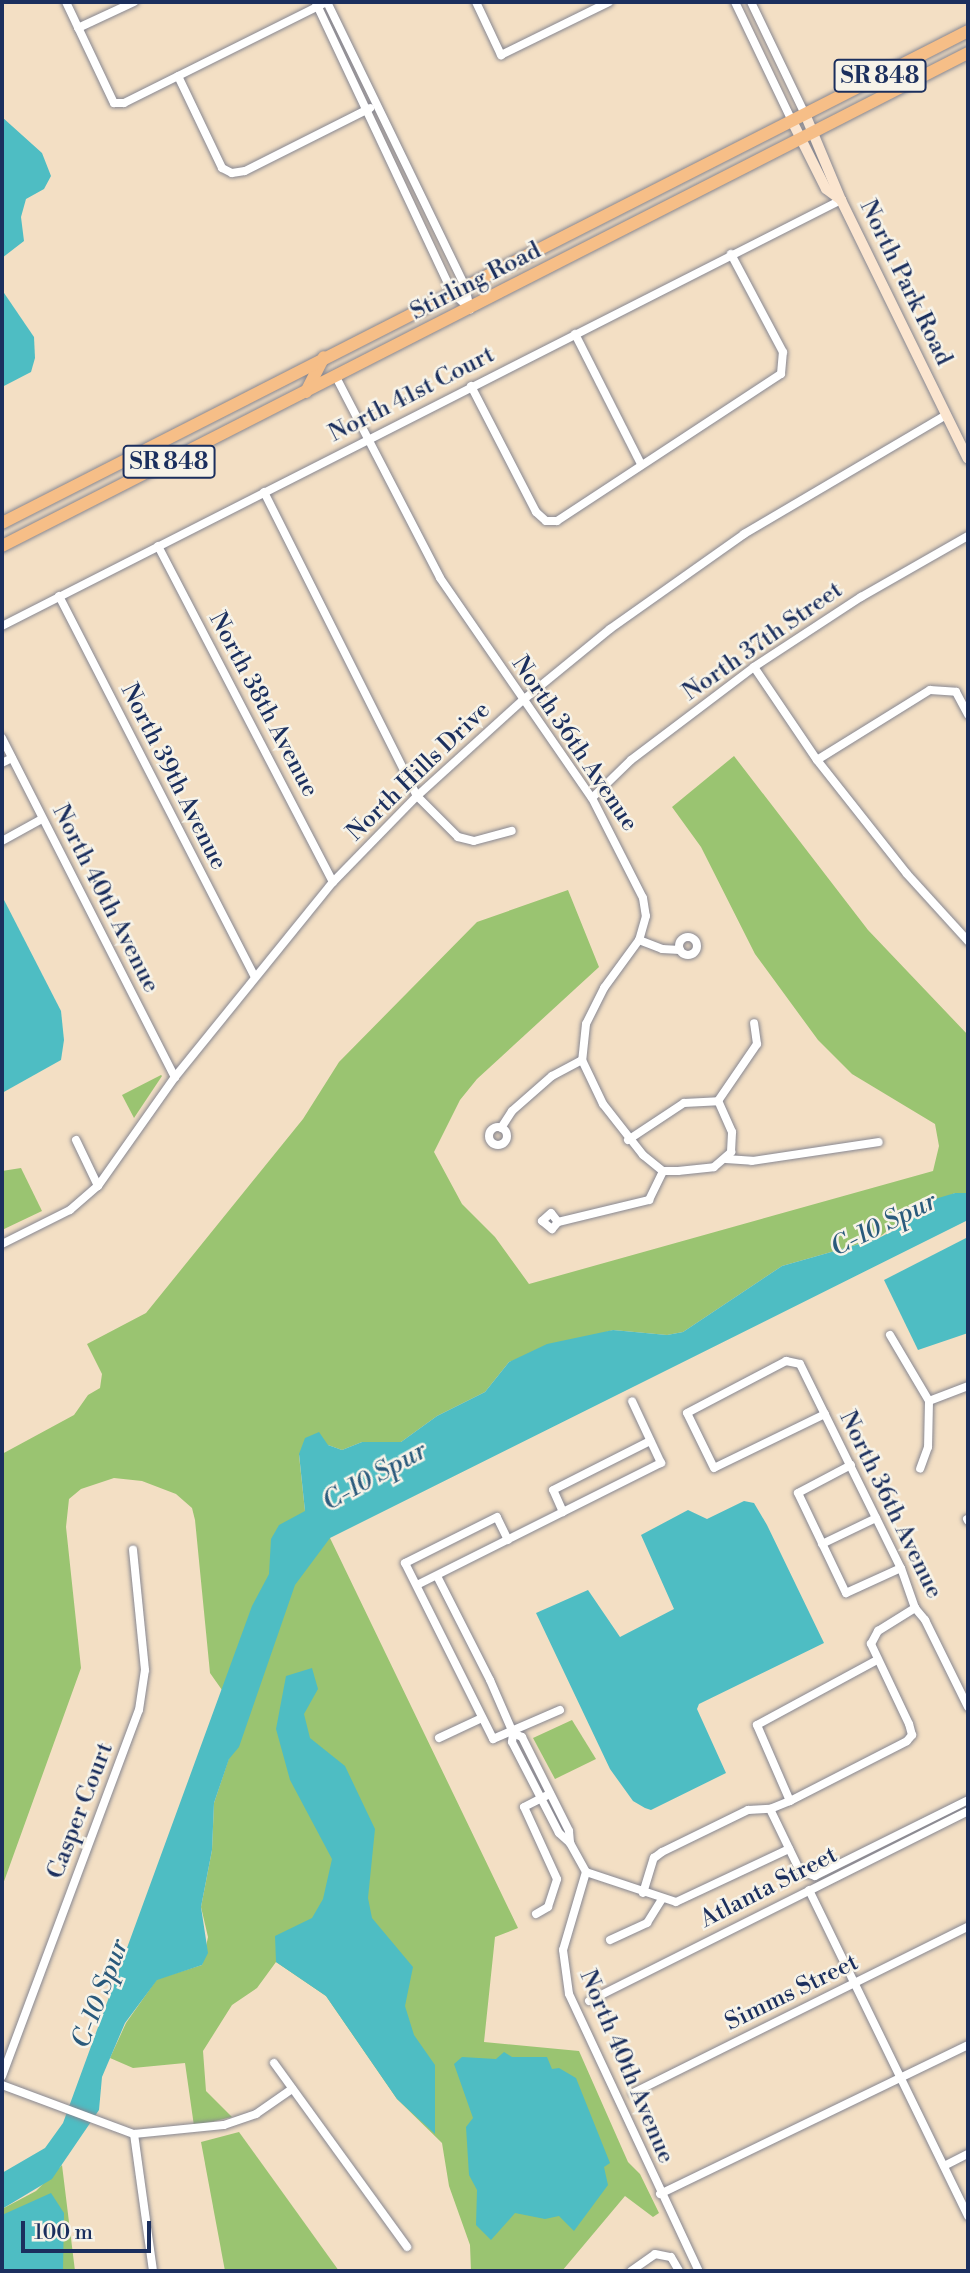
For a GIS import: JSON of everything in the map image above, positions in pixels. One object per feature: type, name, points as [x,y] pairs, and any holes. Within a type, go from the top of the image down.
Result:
[{"type":"main road","name":"Stirling Road","points":[[2,523],[968,32]]},
{"type":"main road","name":"Stirling Road","points":[[2,546],[968,54]]},
{"type":"main road","points":[[306,392],[324,358]]},
{"type":"street","points":[[66,2],[114,103],[178,76],[316,4],[327,2],[465,286],[470,309]]},
{"type":"street","points":[[78,28],[134,2]]},
{"type":"street","points":[[476,2],[502,55],[609,2]]},
{"type":"street","points":[[751,2],[805,114]]},
{"type":"street","points":[[316,4],[452,292],[470,309]]},
{"type":"street","points":[[737,6],[759,18]]},
{"type":"street","points":[[737,6],[792,121]]},
{"type":"street","points":[[178,76],[222,168],[232,173],[245,171],[376,106]]},
{"type":"street","name":"North Park Road","points":[[805,114],[841,200],[968,459]]},
{"type":"street","name":"North Park Road","points":[[792,121],[826,190],[841,200]]},
{"type":"street","points":[[388,157],[399,151]]},
{"type":"street","name":"North 41st Court","points":[[2,626],[841,200]]},
{"type":"street","points":[[471,386],[536,512],[546,521],[557,521],[781,374],[785,365],[783,352],[732,254]]},
{"type":"street","points":[[575,334],[641,464]]},
{"type":"street","name":"North 36th Avenue","points":[[336,377],[440,578],[592,798],[643,898],[646,916],[639,940],[604,988],[586,1024],[582,1060]]},
{"type":"street","name":"North Hills Drive","points":[[2,1244],[70,1210],[98,1186],[175,1077],[254,976],[333,882],[418,796],[523,700],[621,621],[744,534],[946,415]]},
{"type":"street","points":[[264,492],[418,796],[458,837],[474,841],[512,831]]},
{"type":"street","name":"North 37th Street","points":[[592,798],[631,760],[754,667],[861,597],[968,536]]},
{"type":"street","name":"North 38th Avenue","points":[[158,546],[333,882]]},
{"type":"street","name":"North 39th Avenue","points":[[59,596],[254,976]]},
{"type":"street","points":[[754,667],[817,760],[907,874],[968,941]]},
{"type":"street","points":[[817,760],[930,690],[943,688],[956,692],[968,715]]},
{"type":"street","name":"North 40th Avenue","points":[[2,738],[175,1077]]},
{"type":"street","points":[[2,763],[12,758]]},
{"type":"street","points":[[2,841],[43,819]]},
{"type":"street","points":[[639,940],[662,949],[680,950]]},
{"type":"street","points":[[718,1101],[757,1044],[754,1023]]},
{"type":"street","points":[[501,1128],[512,1111],[552,1076],[582,1060],[628,1140],[663,1171],[694,1171],[726,1158],[731,1152],[732,1132],[718,1101]]},
{"type":"street","points":[[628,1140],[684,1103],[718,1101]]},
{"type":"street","points":[[76,1140],[98,1186]]},
{"type":"street","points":[[726,1158],[752,1161],[879,1142]]},
{"type":"street","points":[[558,1222],[649,1200],[663,1171]]},
{"type":"street","points":[[890,1335],[929,1401],[928,1447],[920,1469]]},
{"type":"street","name":"North 36th Avenue","points":[[825,1414],[714,1468],[687,1413],[795,1359],[825,1414],[851,1465],[901,1568],[915,1608],[968,1707]]},
{"type":"street","points":[[929,1401],[968,1386]]},
{"type":"street","points":[[417,1585],[661,1463],[632,1401]]},
{"type":"street","points":[[564,1512],[553,1490],[650,1441]]},
{"type":"street","points":[[851,1465],[798,1493],[822,1544],[846,1593],[901,1568]]},
{"type":"street","points":[[508,1540],[498,1517],[405,1563],[495,1741],[560,1710]]},
{"type":"street","points":[[822,1544],[876,1518]]},
{"type":"street","name":"Casper Court","points":[[2,2076],[139,1710],[145,1670],[133,1550]]},
{"type":"street","points":[[437,1576],[513,1733],[512,1742],[559,1833],[570,1843]]},
{"type":"street","points":[[643,1893],[654,1858],[662,1852],[748,1810],[770,1809],[790,1801],[912,1735],[871,1644],[878,1632],[915,1608]]},
{"type":"street","points":[[790,1801],[757,1725],[877,1660]]},
{"type":"street","points":[[439,1738],[482,1718]]},
{"type":"street","points":[[513,1733],[522,1737],[586,1872],[662,1899],[686,1900],[789,1849]]},
{"type":"street","points":[[536,1914],[548,1907],[557,1879],[524,1807],[550,1794]]},
{"type":"street","points":[[770,1809],[800,1871],[815,1876],[968,1800]]},
{"type":"street","name":"Atlanta Street","points":[[589,2001],[968,1811]]},
{"type":"street","name":"North 40th Avenue","points":[[586,1872],[569,1920],[563,1971],[574,2006],[660,2194],[699,2271]]},
{"type":"street","points":[[809,1890],[968,2216]]},
{"type":"street","points":[[610,1940],[647,1923],[662,1899]]},
{"type":"street","name":"Simms Street","points":[[633,2093],[968,1927]]},
{"type":"street","points":[[660,2194],[968,2045]]},
{"type":"street","points":[[274,2063],[407,2247]]},
{"type":"street","points":[[2,2085],[134,2134],[225,2125],[257,2114],[292,2089]]},
{"type":"street","points":[[134,2134],[153,2271]]},
{"type":"street","points":[[944,2166],[968,2154]]},
{"type":"street","points":[[632,2271],[655,2254],[671,2257],[679,2271]]},
{"type":"green space","points":[[734,756],[868,930],[968,1035],[968,1193],[955,1193],[910,1213],[877,1239],[782,1266],[683,1332],[667,1335],[613,1330],[509,1362],[485,1392],[437,1416],[401,1442],[362,1442],[342,1450],[328,1445],[299,1455],[305,1511],[330,1538],[518,1928],[495,1937],[484,2042],[579,2051],[628,2162],[640,2174],[659,2213],[653,2217],[625,2196],[562,2271],[471,2271],[470,2245],[449,2186],[442,2143],[397,2099],[326,1996],[276,1962],[257,1988],[232,2005],[203,2051],[206,2091],[232,2117],[194,2126],[185,2063],[133,2068],[110,2058],[126,2023],[157,1979],[202,1965],[208,1937],[201,1907],[212,1850],[214,1803],[229,1758],[222,1690],[210,1673],[195,1520],[192,1508],[176,1494],[142,1481],[114,1478],[81,1489],[69,1499],[66,1527],[81,1668],[2,1887],[2,1454],[74,1415],[88,1395],[100,1388],[102,1374],[87,1344],[146,1313],[303,1119],[339,1062],[477,922],[568,890],[599,967],[477,1079],[460,1100],[434,1152],[462,1204],[495,1237],[529,1284],[933,1171],[939,1146],[935,1124],[852,1074],[818,1040],[755,954],[701,847],[672,807]]},
{"type":"green space","points":[[162,1076],[134,1118],[122,1095]]},
{"type":"green space","points":[[21,1168],[42,1211],[2,1230],[2,1171]]},
{"type":"green space","points":[[572,1720],[596,1759],[555,1779],[533,1738]]},
{"type":"green space","points":[[239,2132],[339,2271],[225,2271],[201,2142]]},
{"type":"green space","points":[[62,2165],[75,2271],[2,2271],[2,2209],[36,2191]]},
{"type":"water","points":[[2,117],[42,153],[51,176],[44,189],[26,199],[21,217],[24,241],[2,258]]},
{"type":"water","points":[[2,290],[34,337],[35,358],[31,372],[2,387]]},
{"type":"water","points":[[2,896],[61,1011],[64,1040],[61,1060],[2,1093]]},
{"type":"water","name":"C-10 Spur","points":[[955,1193],[968,1193],[968,1220],[330,1538],[295,1585],[239,1747],[229,1759],[214,1803],[212,1850],[201,1907],[208,1953],[202,1965],[157,1980],[125,2023],[102,2077],[99,2110],[52,2179],[2,2209],[2,2173],[45,2148],[63,2123],[252,1606],[269,1574],[271,1539],[279,1525],[305,1511],[299,1454],[305,1438],[319,1432],[328,1445],[342,1450],[362,1442],[401,1442],[437,1416],[485,1392],[509,1362],[547,1344],[613,1330],[667,1335],[683,1332],[782,1266],[877,1239],[898,1228],[925,1202]]},
{"type":"water","points":[[968,1237],[968,1333],[918,1350],[884,1280]]},
{"type":"water","points":[[744,1501],[754,1503],[767,1525],[824,1643],[699,1704],[697,1709],[726,1773],[651,1810],[633,1801],[610,1769],[536,1613],[588,1590],[620,1637],[674,1609],[641,1535],[688,1510],[707,1519]]},
{"type":"water","points":[[312,1668],[318,1689],[304,1714],[310,1738],[345,1766],[375,1829],[368,1898],[372,1918],[413,1967],[405,2006],[414,2035],[435,2065],[435,2134],[397,2099],[326,1996],[276,1962],[275,1936],[312,1918],[323,1899],[332,1859],[290,1780],[276,1729],[286,1676]]},
{"type":"water","points":[[504,2052],[512,2057],[547,2057],[552,2069],[559,2068],[576,2078],[610,2163],[604,2167],[608,2185],[574,2231],[559,2216],[545,2219],[515,2213],[491,2240],[476,2225],[477,2190],[469,2175],[466,2127],[473,2118],[454,2064],[462,2057],[496,2059]]},
{"type":"water","points":[[51,2193],[64,2213],[63,2271],[2,2271],[2,2215]]}]
